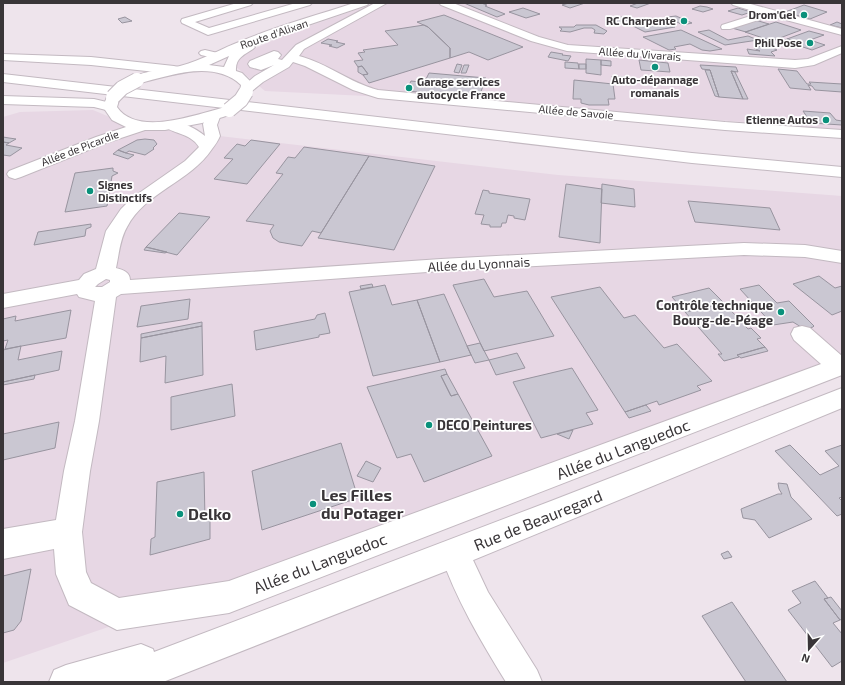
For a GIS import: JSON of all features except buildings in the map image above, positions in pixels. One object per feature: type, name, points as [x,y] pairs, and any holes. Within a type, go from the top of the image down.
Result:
[{"type":"main road","points":[[248,3],[186,21],[208,32],[307,3]]},
{"type":"main road","name":"Route d'Alixan","points":[[180,69],[218,56],[248,42],[364,3]]},
{"type":"main road","name":"Route d'Alixan","points":[[235,74],[229,65],[231,60],[253,45],[372,3]]},
{"type":"main road","points":[[3,57],[91,61],[180,69],[208,68],[235,74],[288,61],[295,50],[382,3]]},
{"type":"main road","name":"Allée du Vivarais","points":[[444,3],[535,39],[567,48],[795,64],[810,62],[842,49]]},
{"type":"main road","points":[[736,3],[842,32]]},
{"type":"main road","points":[[728,24],[770,12]]},
{"type":"main road","points":[[205,53],[218,56]]},
{"type":"main road","name":"Allée de Savoie","points":[[288,61],[363,91],[378,94],[748,128],[842,134]]},
{"type":"main road","points":[[272,66],[292,74]]},
{"type":"main road","points":[[3,100],[94,103],[112,106],[126,120],[146,125],[171,125],[213,117],[229,110],[242,100],[247,90],[272,66]]},
{"type":"main road","name":"Allée de Picardie","points":[[9,177],[103,125],[122,88],[136,80],[180,69]]},
{"type":"main road","points":[[3,70],[689,148],[842,163]]},
{"type":"main road","points":[[235,74],[247,84],[247,90]]},
{"type":"main road","points":[[3,78],[686,157],[842,172]]},
{"type":"main road","points":[[171,125],[195,134],[202,140],[206,147],[213,135],[210,125],[213,117]]},
{"type":"main road","name":"Allée de Picardie","points":[[9,177],[101,140],[146,125]]},
{"type":"main road","name":"Allée du Languedoc","points":[[206,147],[196,161],[151,193],[123,218],[115,233],[103,285],[87,421],[77,471],[68,532],[71,574],[80,594],[116,614],[229,597],[840,367]]},
{"type":"main road","name":"Allée du Lyonnais","points":[[3,302],[46,292],[103,285],[744,249],[806,251],[842,257]]},
{"type":"main road","points":[[802,334],[840,367]]},
{"type":"main road","name":"Rue de Beauregard","points":[[120,682],[232,637],[319,606],[455,553],[842,398]]},
{"type":"main road","points":[[3,544],[68,532]]},
{"type":"main road","points":[[455,553],[458,565],[480,608],[525,682]]},
{"type":"main road","name":"Rue de Beauregard","points":[[66,682],[232,637]]},
{"type":"shaded area","points":[[376,3],[842,3],[842,130],[506,103],[265,91],[235,66],[243,54],[289,33]]},
{"type":"shaded area","points":[[93,110],[141,130],[168,130],[558,175],[842,196],[842,376],[3,663],[3,117],[20,112]]},
{"type":"place","name":"Drom'Gel","points":[[804,15]]},
{"type":"place","name":"RC Charpente","points":[[684,21]]},
{"type":"place","name":"Phil Pose","points":[[810,43]]},
{"type":"place","name":"Auto-dépannage romanais","points":[[655,67]]},
{"type":"place","name":"Garage services autocycle France","points":[[409,88]]},
{"type":"place","name":"Etienne Autos","points":[[826,120]]},
{"type":"place","name":"Signes Distinctifs","points":[[90,191]]},
{"type":"place","name":"Contrôle technique Bourg-de-Péage","points":[[781,312]]},
{"type":"place","name":"DECO Peintures","points":[[429,425]]},
{"type":"place","name":"Les Filles du Potager","points":[[313,504]]},
{"type":"place","name":"Delko","points":[[180,514]]}]
